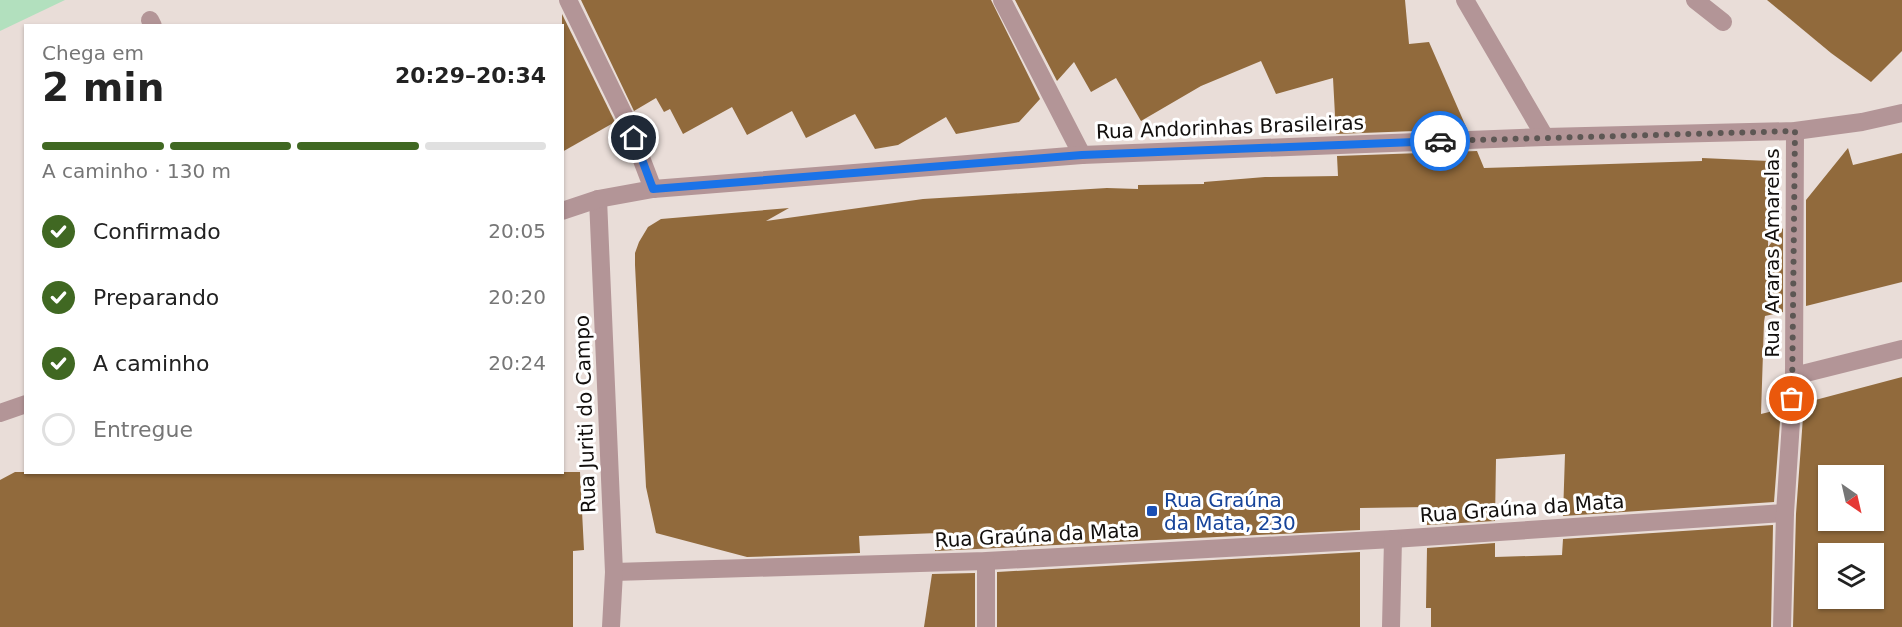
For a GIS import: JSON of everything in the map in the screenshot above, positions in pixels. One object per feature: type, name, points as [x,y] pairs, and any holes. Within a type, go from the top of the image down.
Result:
[{"type":"street","points":[[568,0],[627,121],[653,189]]},
{"type":"street","points":[[1002,0],[1082,155]]},
{"type":"street","points":[[1465,0],[1545,137]]},
{"type":"street","points":[[1695,0],[1723,22]]},
{"type":"street","name":"Rua Andorinhas Brasileiras","points":[[564,210],[598,199],[653,189],[1082,155],[1545,137],[1795,131],[1862,122],[1902,112]]},
{"type":"street","name":"Rua Araras Amarelas","points":[[1782,627],[1785,513],[1794,376],[1795,131]]},
{"type":"street","name":"Rua Juriti do Campo","points":[[598,199],[614,572],[611,627]]},
{"type":"street","points":[[1794,376],[1902,349]]},
{"type":"street","points":[[0,413],[24,405]]},
{"type":"street","name":"Rua Graúna da Mata","points":[[614,572],[986,561],[1393,539],[1785,513]]},
{"type":"street","points":[[1391,627],[1393,539]]},
{"type":"street","points":[[986,561],[986,627]]},
{"type":"green space","points":[[0,0],[65,0],[0,31]]},
{"type":"building","points":[[581,0],[991,0],[1040,99],[1019,122],[956,134],[946,117],[898,145],[875,149],[855,114],[806,138],[792,111],[747,135],[732,107],[683,134],[670,109],[664,112],[656,98],[634,111]]},
{"type":"building","points":[[1015,0],[1405,0],[1409,44],[1429,42],[1467,129],[1336,134],[1333,78],[1276,94],[1261,61],[1201,86],[1141,121],[1116,78],[1091,92],[1074,62],[1057,81]]},
{"type":"building","points":[[1767,0],[1902,0],[1902,51],[1871,82],[1831,53]]},
{"type":"building","points":[[562,14],[615,122],[564,151],[564,24],[562,24]]},
{"type":"building","points":[[1848,148],[1853,165],[1902,153],[1902,282],[1806,306],[1806,200]]},
{"type":"building","points":[[1477,151],[1484,168],[1702,161],[1702,158],[1769,161],[1768,247],[1783,228],[1783,312],[1765,316],[1764,322],[1761,414],[1781,409],[1774,502],[1563,516],[1565,454],[1496,459],[1495,521],[1427,525],[1427,507],[1360,508],[1360,530],[935,551],[938,533],[859,536],[860,553],[747,557],[656,533],[646,487],[635,253],[648,227],[661,219],[789,208],[766,221],[923,199],[1107,188],[1138,189],[1138,185],[1204,184],[1204,182],[1265,177],[1338,176],[1337,156]]},
{"type":"building","points":[[1902,377],[1902,627],[1793,627],[1796,514],[1804,403]]},
{"type":"building","points":[[15,472],[24,472],[24,474],[564,474],[564,472],[580,472],[584,550],[573,551],[573,627],[0,627],[0,480]]},
{"type":"building","points":[[1773,525],[1771,627],[1431,627],[1431,608],[1426,608],[1427,548],[1495,543],[1495,557],[1562,555],[1563,539]]},
{"type":"building","points":[[1360,552],[1360,627],[997,627],[997,572]]},
{"type":"building","points":[[975,573],[975,627],[924,627],[932,574]]},
{"type":"way so far","points":[[1440,141],[1795,131],[1792,399]]},
{"type":"place","name":"Rua Graúna da Mata, 230","points":[[1152,511]]},
{"type":"route","points":[[634,138],[653,189],[1082,155],[1440,141]]}]
